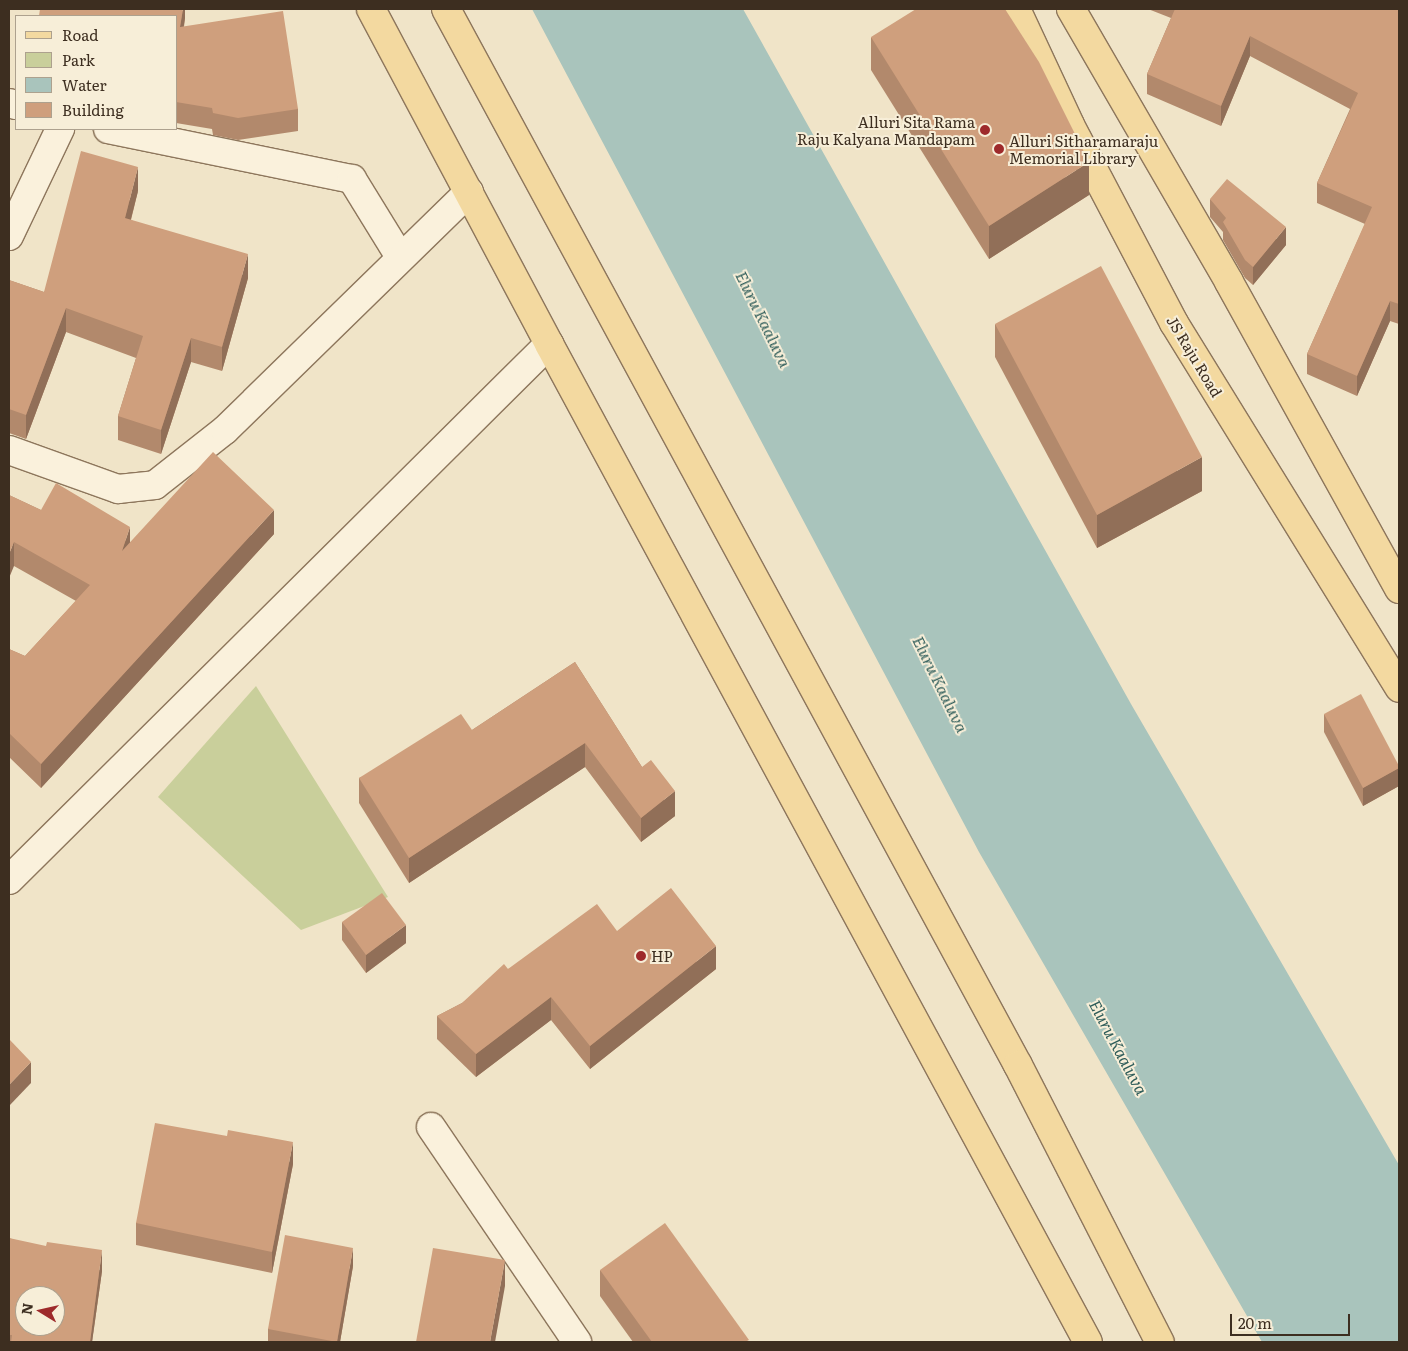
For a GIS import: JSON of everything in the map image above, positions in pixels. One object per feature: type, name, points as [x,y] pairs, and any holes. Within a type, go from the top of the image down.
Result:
[{"type":"main road","points":[[372,9],[549,344],[1088,1342]]},
{"type":"main road","points":[[446,9],[1009,1048],[1160,1342]]},
{"type":"main road","name":"JS Raju Road","points":[[1016,9],[1070,125],[1174,323],[1399,688]]},
{"type":"main road","points":[[1071,9],[1396,573]]},
{"type":"street","points":[[9,236],[60,130]]},
{"type":"street","points":[[113,130],[352,179],[400,258]]},
{"type":"street","points":[[9,450],[118,489],[155,485],[225,430],[469,192]]},
{"type":"street","points":[[9,880],[549,344]]},
{"type":"street","points":[[431,1127],[577,1342]]},
{"type":"green space","points":[[256,686],[388,897],[301,930],[158,797]]},
{"type":"water","name":"Eluru Kaaluva","points":[[532,9],[743,9],[1131,704],[1399,1165],[1399,1342],[1262,1342],[979,852]]},
{"type":"building","points":[[40,9],[183,9],[180,27],[283,11],[298,109],[238,118],[213,113],[212,108],[178,102],[178,15],[39,15]]},
{"type":"building","name":"Alluri Sita Rama Raju Kalyana Mandapam","points":[[916,9],[1005,9],[1039,62],[1089,162],[989,226],[871,37]]},
{"type":"building","points":[[1175,9],[1399,9],[1399,304],[1390,301],[1357,376],[1307,354],[1372,207],[1317,183],[1358,93],[1250,36],[1221,106],[1147,74]]},
{"type":"building","points":[[81,151],[138,167],[125,218],[248,254],[222,347],[191,338],[161,430],[118,416],[143,336],[66,308],[26,415],[9,409],[9,280],[44,292]]},
{"type":"building","points":[[1227,179],[1286,227],[1253,267],[1245,260],[1223,222],[1226,218],[1210,199]]},
{"type":"building","points":[[1101,266],[1202,457],[1097,515],[995,324]]},
{"type":"building","points":[[213,452],[274,510],[41,764],[9,733],[9,649],[25,656],[90,585],[14,542],[9,554],[9,495],[41,510],[56,483],[130,527],[122,551]]},
{"type":"building","points":[[575,662],[642,767],[651,760],[675,791],[641,818],[585,743],[409,858],[359,778],[461,714],[472,730]]},
{"type":"building","points":[[1361,694],[1399,766],[1399,768],[1363,788],[1324,714]]},
{"type":"building","points":[[671,888],[716,946],[590,1046],[551,997],[476,1054],[437,1016],[462,1003],[504,964],[508,969],[597,904],[617,931]]},
{"type":"building","points":[[382,893],[406,925],[366,955],[342,922]]},
{"type":"building","points":[[9,1039],[31,1062],[9,1085]]},
{"type":"building","points":[[155,1123],[227,1136],[228,1130],[293,1142],[272,1252],[136,1223]]},
{"type":"building","points":[[665,1223],[749,1340],[745,1342],[652,1342],[600,1270]]},
{"type":"building","points":[[285,1235],[353,1248],[337,1342],[268,1329]]},
{"type":"building","points":[[9,1238],[46,1246],[47,1242],[102,1250],[90,1342],[11,1342],[12,1335],[9,1335]]},
{"type":"building","points":[[433,1248],[505,1260],[490,1342],[416,1342]]},
{"type":"place","name":"Alluri Sita Rama Raju Kalyana Mandapam","points":[[985,130]]},
{"type":"place","name":"Alluri Sitharamaraju Memorial Library","points":[[999,149]]},
{"type":"place","name":"HP","points":[[641,956]]}]
